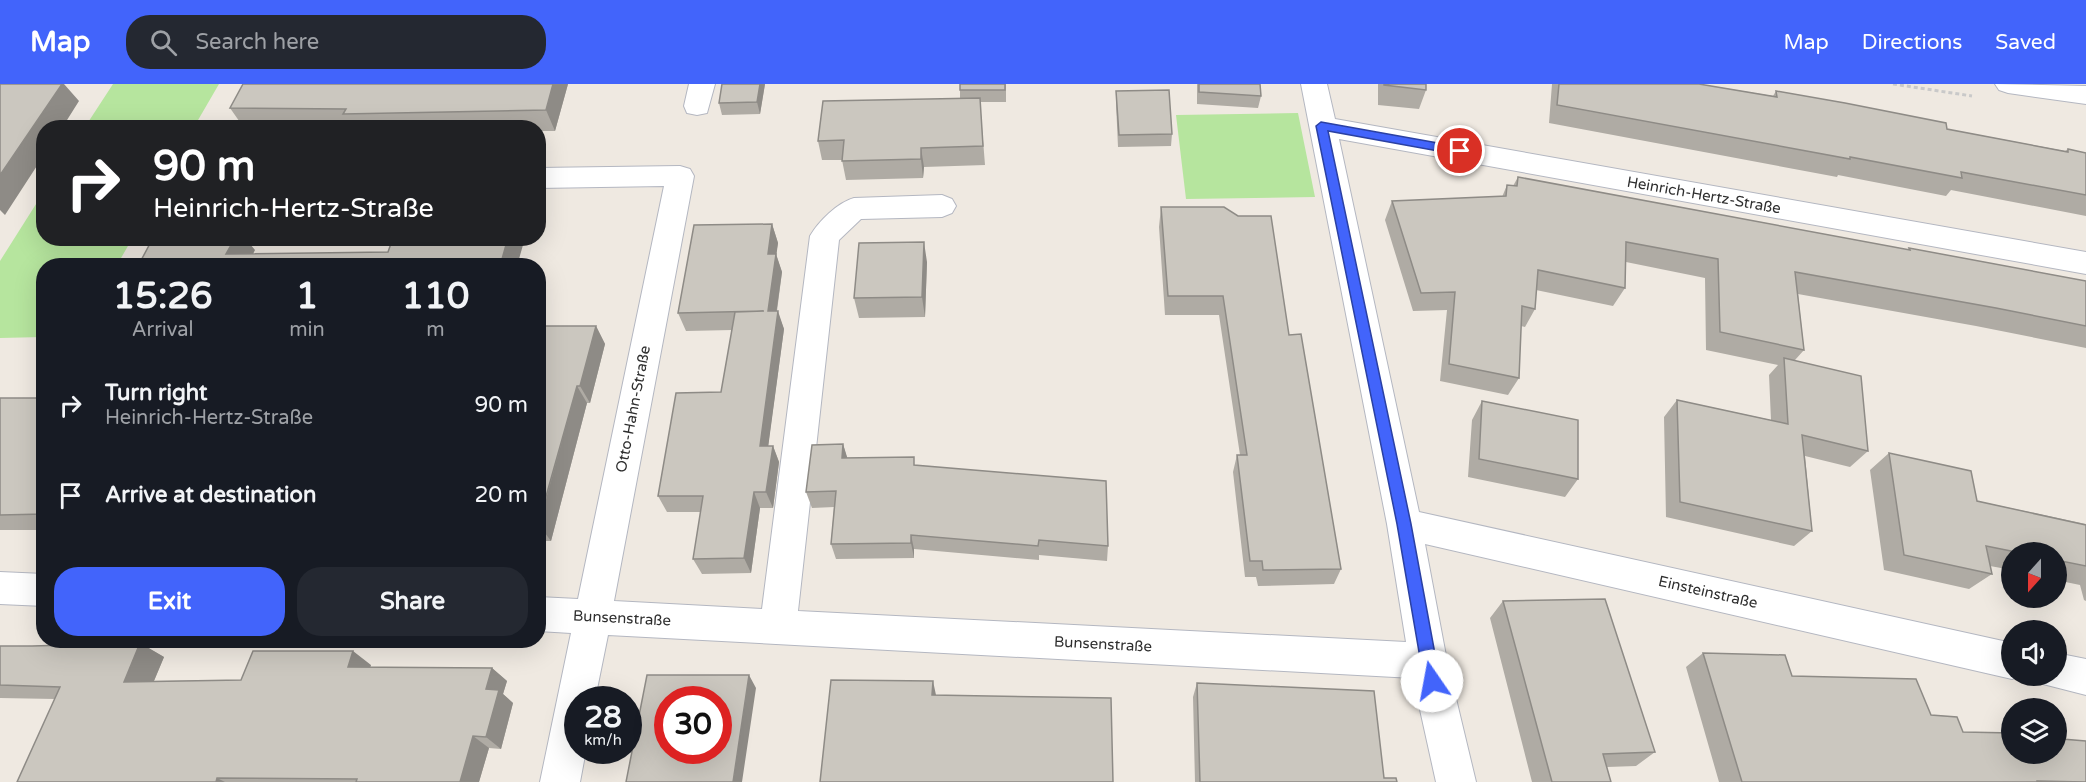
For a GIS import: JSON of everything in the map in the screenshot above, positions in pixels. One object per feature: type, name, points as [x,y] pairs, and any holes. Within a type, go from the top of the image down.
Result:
[{"type":"street","points":[[1314,84],[1404,524],[1428,661],[1456,782]]},
{"type":"street","points":[[2008,84],[2086,95]]},
{"type":"street","name":"Heinrich-Hertz-Straße","points":[[1321,126],[2086,263]]},
{"type":"street","name":"Otto-Hahn-Straße","points":[[546,178],[680,176],[560,782]]},
{"type":"street","points":[[778,626],[825,236],[854,209],[942,206]]},
{"type":"street","name":"Einsteinstraße","points":[[1404,524],[2001,659]]},
{"type":"street","points":[[0,588],[36,590]]},
{"type":"street","name":"Bunsenstraße","points":[[546,614],[1428,661]]},
{"type":"street","points":[[2067,673],[2086,677]]},
{"type":"green space","points":[[113,84],[219,84],[198,120],[90,120]]},
{"type":"green space","points":[[1298,113],[1315,197],[1186,199],[1176,115]]},
{"type":"green space","points":[[36,204],[36,246],[128,246],[121,258],[36,258],[36,337],[0,338],[0,261]]},
{"type":"building","points":[[0,84],[62,84],[36,120],[0,175]]},
{"type":"building","points":[[243,84],[553,84],[546,110],[343,114],[346,109],[230,108]]},
{"type":"building","points":[[722,84],[760,84],[757,102],[719,103]]},
{"type":"building","points":[[960,84],[1005,84],[1005,90],[960,90]]},
{"type":"building","points":[[1199,84],[1260,84],[1261,96],[1199,92]]},
{"type":"building","points":[[1426,84],[1426,90],[1384,85]]},
{"type":"building","points":[[1559,84],[1699,84],[1777,97],[1776,91],[1946,123],[1947,129],[2068,152],[2068,149],[2086,153],[2086,195],[1961,172],[1962,178],[1850,157],[1850,159],[1557,105]]},
{"type":"building","points":[[1169,90],[1172,134],[1119,135],[1116,91]]},
{"type":"building","points":[[980,98],[983,146],[921,148],[921,159],[842,161],[844,140],[818,141],[823,101]]},
{"type":"building","points":[[1518,177],[2086,281],[2086,326],[1795,272],[1804,350],[1720,332],[1718,259],[1626,242],[1625,288],[1538,270],[1535,309],[1522,306],[1519,378],[1449,364],[1455,292],[1421,293],[1392,201],[1506,196],[1507,185],[1517,186]]},
{"type":"building","points":[[1161,207],[1224,207],[1238,216],[1271,216],[1289,335],[1301,334],[1341,569],[1263,570],[1262,561],[1250,561],[1237,455],[1247,455],[1223,296],[1168,296]]},
{"type":"building","points":[[772,224],[768,254],[776,254],[768,311],[778,311],[760,446],[773,446],[766,492],[754,492],[744,558],[693,559],[703,496],[658,496],[676,393],[721,392],[735,312],[764,311],[678,313],[694,225]]},
{"type":"building","points":[[924,242],[922,297],[854,298],[859,243]]},
{"type":"building","points":[[149,246],[230,246],[226,254],[388,252],[390,246],[506,246],[502,258],[142,258]]},
{"type":"building","points":[[546,326],[596,326],[580,386],[577,386],[546,496]]},
{"type":"building","points":[[1784,358],[1861,376],[1868,451],[1802,435],[1812,531],[1680,502],[1677,400],[1788,424]]},
{"type":"building","points":[[0,398],[36,398],[36,514],[0,515]]},
{"type":"building","points":[[1482,401],[1578,420],[1578,479],[1479,459]]},
{"type":"building","points":[[843,444],[842,458],[914,457],[914,465],[1106,481],[1108,546],[1039,540],[1038,546],[911,535],[911,543],[831,544],[836,491],[806,492],[812,445]]},
{"type":"building","points":[[1889,453],[1971,471],[1977,501],[2086,525],[2086,566],[2067,562],[2067,542],[2001,542],[2001,549],[1986,546],[1992,574],[1904,555]]},
{"type":"building","points":[[1605,599],[1655,752],[1603,754],[1611,782],[1552,782],[1503,601]]},
{"type":"building","points":[[0,646],[36,646],[36,648],[138,648],[124,682],[241,680],[253,651],[353,651],[348,667],[492,668],[486,689],[499,690],[486,737],[473,736],[460,782],[217,778],[216,782],[17,782],[60,687],[0,685]]},
{"type":"building","points":[[1703,653],[1785,655],[1792,676],[1916,679],[1931,715],[1957,717],[1963,732],[2001,733],[2001,764],[2067,764],[2067,739],[2086,741],[2086,782],[1742,782]]},
{"type":"building","points":[[647,675],[749,675],[733,782],[626,782],[630,764],[642,764],[642,700]]},
{"type":"building","points":[[831,680],[933,681],[932,695],[1111,698],[1113,782],[820,782]]},
{"type":"building","points":[[1197,683],[1374,691],[1384,778],[1396,778],[1397,782],[1200,782]]},
{"type":"route","points":[[1432,681],[1404,524],[1321,126],[1460,151]]}]
